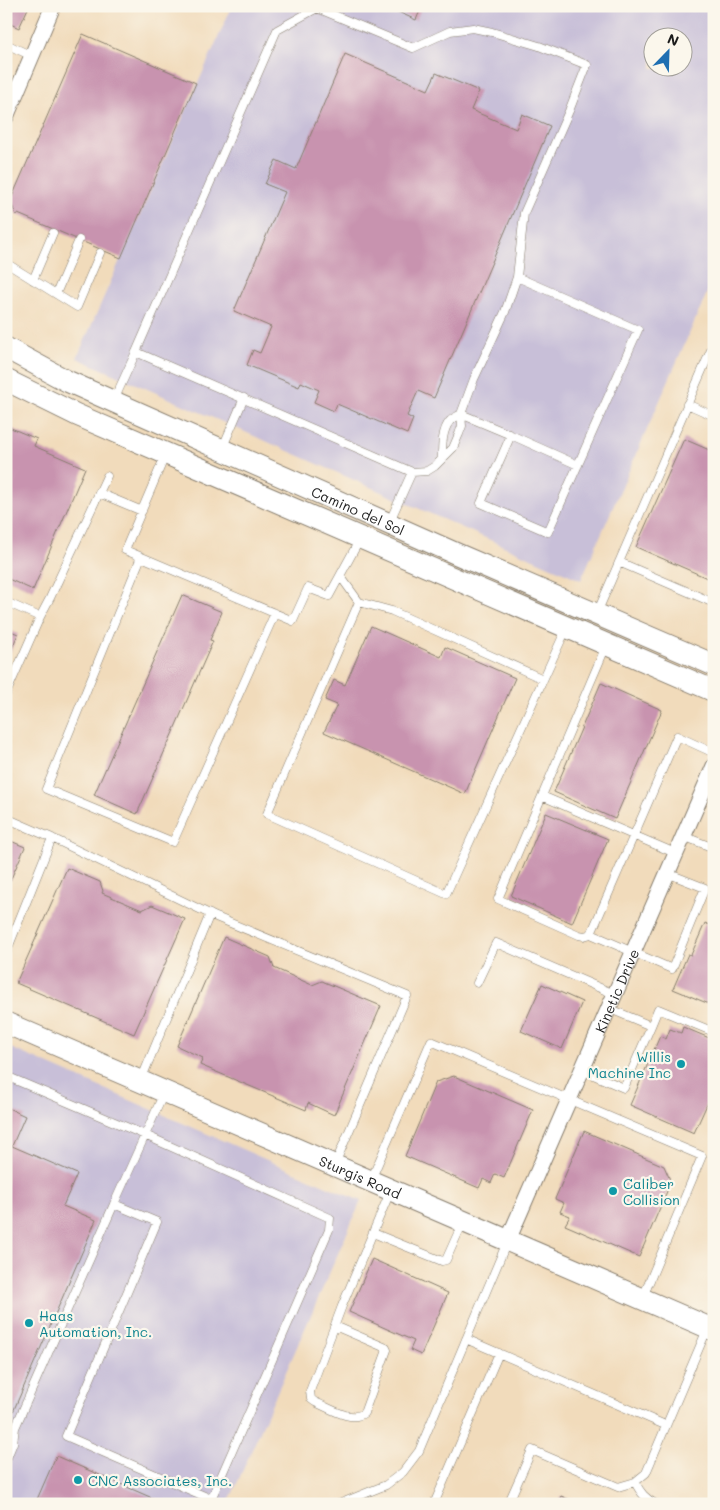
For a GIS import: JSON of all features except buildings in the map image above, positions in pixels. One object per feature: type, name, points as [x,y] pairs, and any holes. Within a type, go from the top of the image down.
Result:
[{"type":"street","points":[[6,117],[53,6]]},
{"type":"street","name":"Camino del Sol","points":[[6,348],[67,381],[114,402],[379,520],[714,664]]},
{"type":"street","name":"Camino del Sol","points":[[6,380],[77,415],[166,454],[714,690]]},
{"type":"street","points":[[360,538],[379,520]]},
{"type":"street","name":"Kinetic Drive","points":[[508,1240],[714,766]]},
{"type":"street","name":"Sturgis Road","points":[[6,1024],[642,1299],[712,1323]]},
{"type":"lane","points":[[114,402],[277,30],[317,8],[413,48],[450,31],[472,28],[539,46],[587,65],[524,213],[516,277],[505,312],[474,379],[461,414],[462,426],[459,434],[453,448],[428,471],[412,472],[136,352]]},
{"type":"lane","points":[[6,44],[32,56]]},
{"type":"lane","points":[[33,280],[53,233]]},
{"type":"lane","points":[[56,294],[79,240]]},
{"type":"lane","points":[[6,264],[76,307],[100,254]]},
{"type":"lane","points":[[511,436],[482,504],[548,532],[638,330],[516,277]]},
{"type":"lane","points":[[596,614],[714,343]]},
{"type":"lane","points":[[222,449],[244,398]]},
{"type":"lane","points":[[687,404],[714,416]]},
{"type":"lane","points":[[461,414],[578,465]]},
{"type":"lane","points":[[442,458],[442,442],[446,429],[450,421],[461,414]]},
{"type":"lane","points":[[166,454],[126,550],[140,557],[293,621],[308,588],[330,596],[360,538]]},
{"type":"lane","points":[[379,520],[412,472]]},
{"type":"lane","points":[[6,694],[40,617],[107,476]]},
{"type":"lane","points":[[99,493],[142,511]]},
{"type":"lane","points":[[140,557],[46,789],[173,842],[275,613]]},
{"type":"lane","points":[[619,562],[714,603]]},
{"type":"lane","points":[[341,577],[359,602],[392,611],[543,679]]},
{"type":"lane","points":[[6,602],[40,617]]},
{"type":"lane","points":[[359,602],[267,814],[446,894],[567,627]]},
{"type":"lane","points":[[606,644],[498,899],[579,935],[591,934],[672,969],[706,888],[667,872]]},
{"type":"lane","points":[[591,934],[677,736],[714,753]]},
{"type":"lane","points":[[542,796],[675,853]]},
{"type":"lane","points":[[6,818],[210,914],[407,996],[335,1166]]},
{"type":"lane","points":[[684,836],[714,848]]},
{"type":"lane","points":[[6,953],[52,838]]},
{"type":"lane","points":[[140,1082],[210,914]]},
{"type":"lane","points":[[477,983],[496,943],[611,1001],[651,1026]]},
{"type":"lane","points":[[582,1070],[624,1088],[658,1009],[714,1032]]},
{"type":"lane","points":[[370,1181],[430,1041],[702,1156],[642,1299]]},
{"type":"lane","points":[[6,1076],[145,1134],[330,1218],[330,1230],[210,1502],[66,1436],[158,1222],[114,1204]]},
{"type":"lane","points":[[6,1460],[13,1443],[15,1428],[165,1092]]},
{"type":"lane","points":[[335,1326],[387,1350],[364,1414],[360,1416],[349,1416],[316,1402],[310,1395],[310,1391],[342,1306],[391,1190]]},
{"type":"lane","points":[[373,1233],[442,1261],[446,1260],[463,1222]]},
{"type":"lane","points":[[338,1504],[386,1485],[403,1472],[419,1451],[508,1240]]},
{"type":"lane","points":[[508,1504],[532,1450],[618,1487],[635,1482],[646,1473],[665,1425],[712,1323]]},
{"type":"lane","points":[[466,1339],[665,1425]]},
{"type":"lane","points":[[434,1504],[499,1353]]},
{"type":"lane","points":[[635,1482],[641,1494],[656,1504]]},
{"type":"shaded area","points":[[232,6],[714,6],[714,277],[581,580],[77,358]]},
{"type":"shaded area","points":[[6,1046],[361,1201],[228,1504],[6,1504]]},
{"type":"place","name":"Willis Machine Inc","points":[[681,1064]]},
{"type":"place","name":"Caliber Collision","points":[[613,1191]]},
{"type":"place","name":"Haas Automation, Inc.","points":[[29,1323]]},
{"type":"place","name":"CNC Associates, Inc.","points":[[78,1480]]}]
